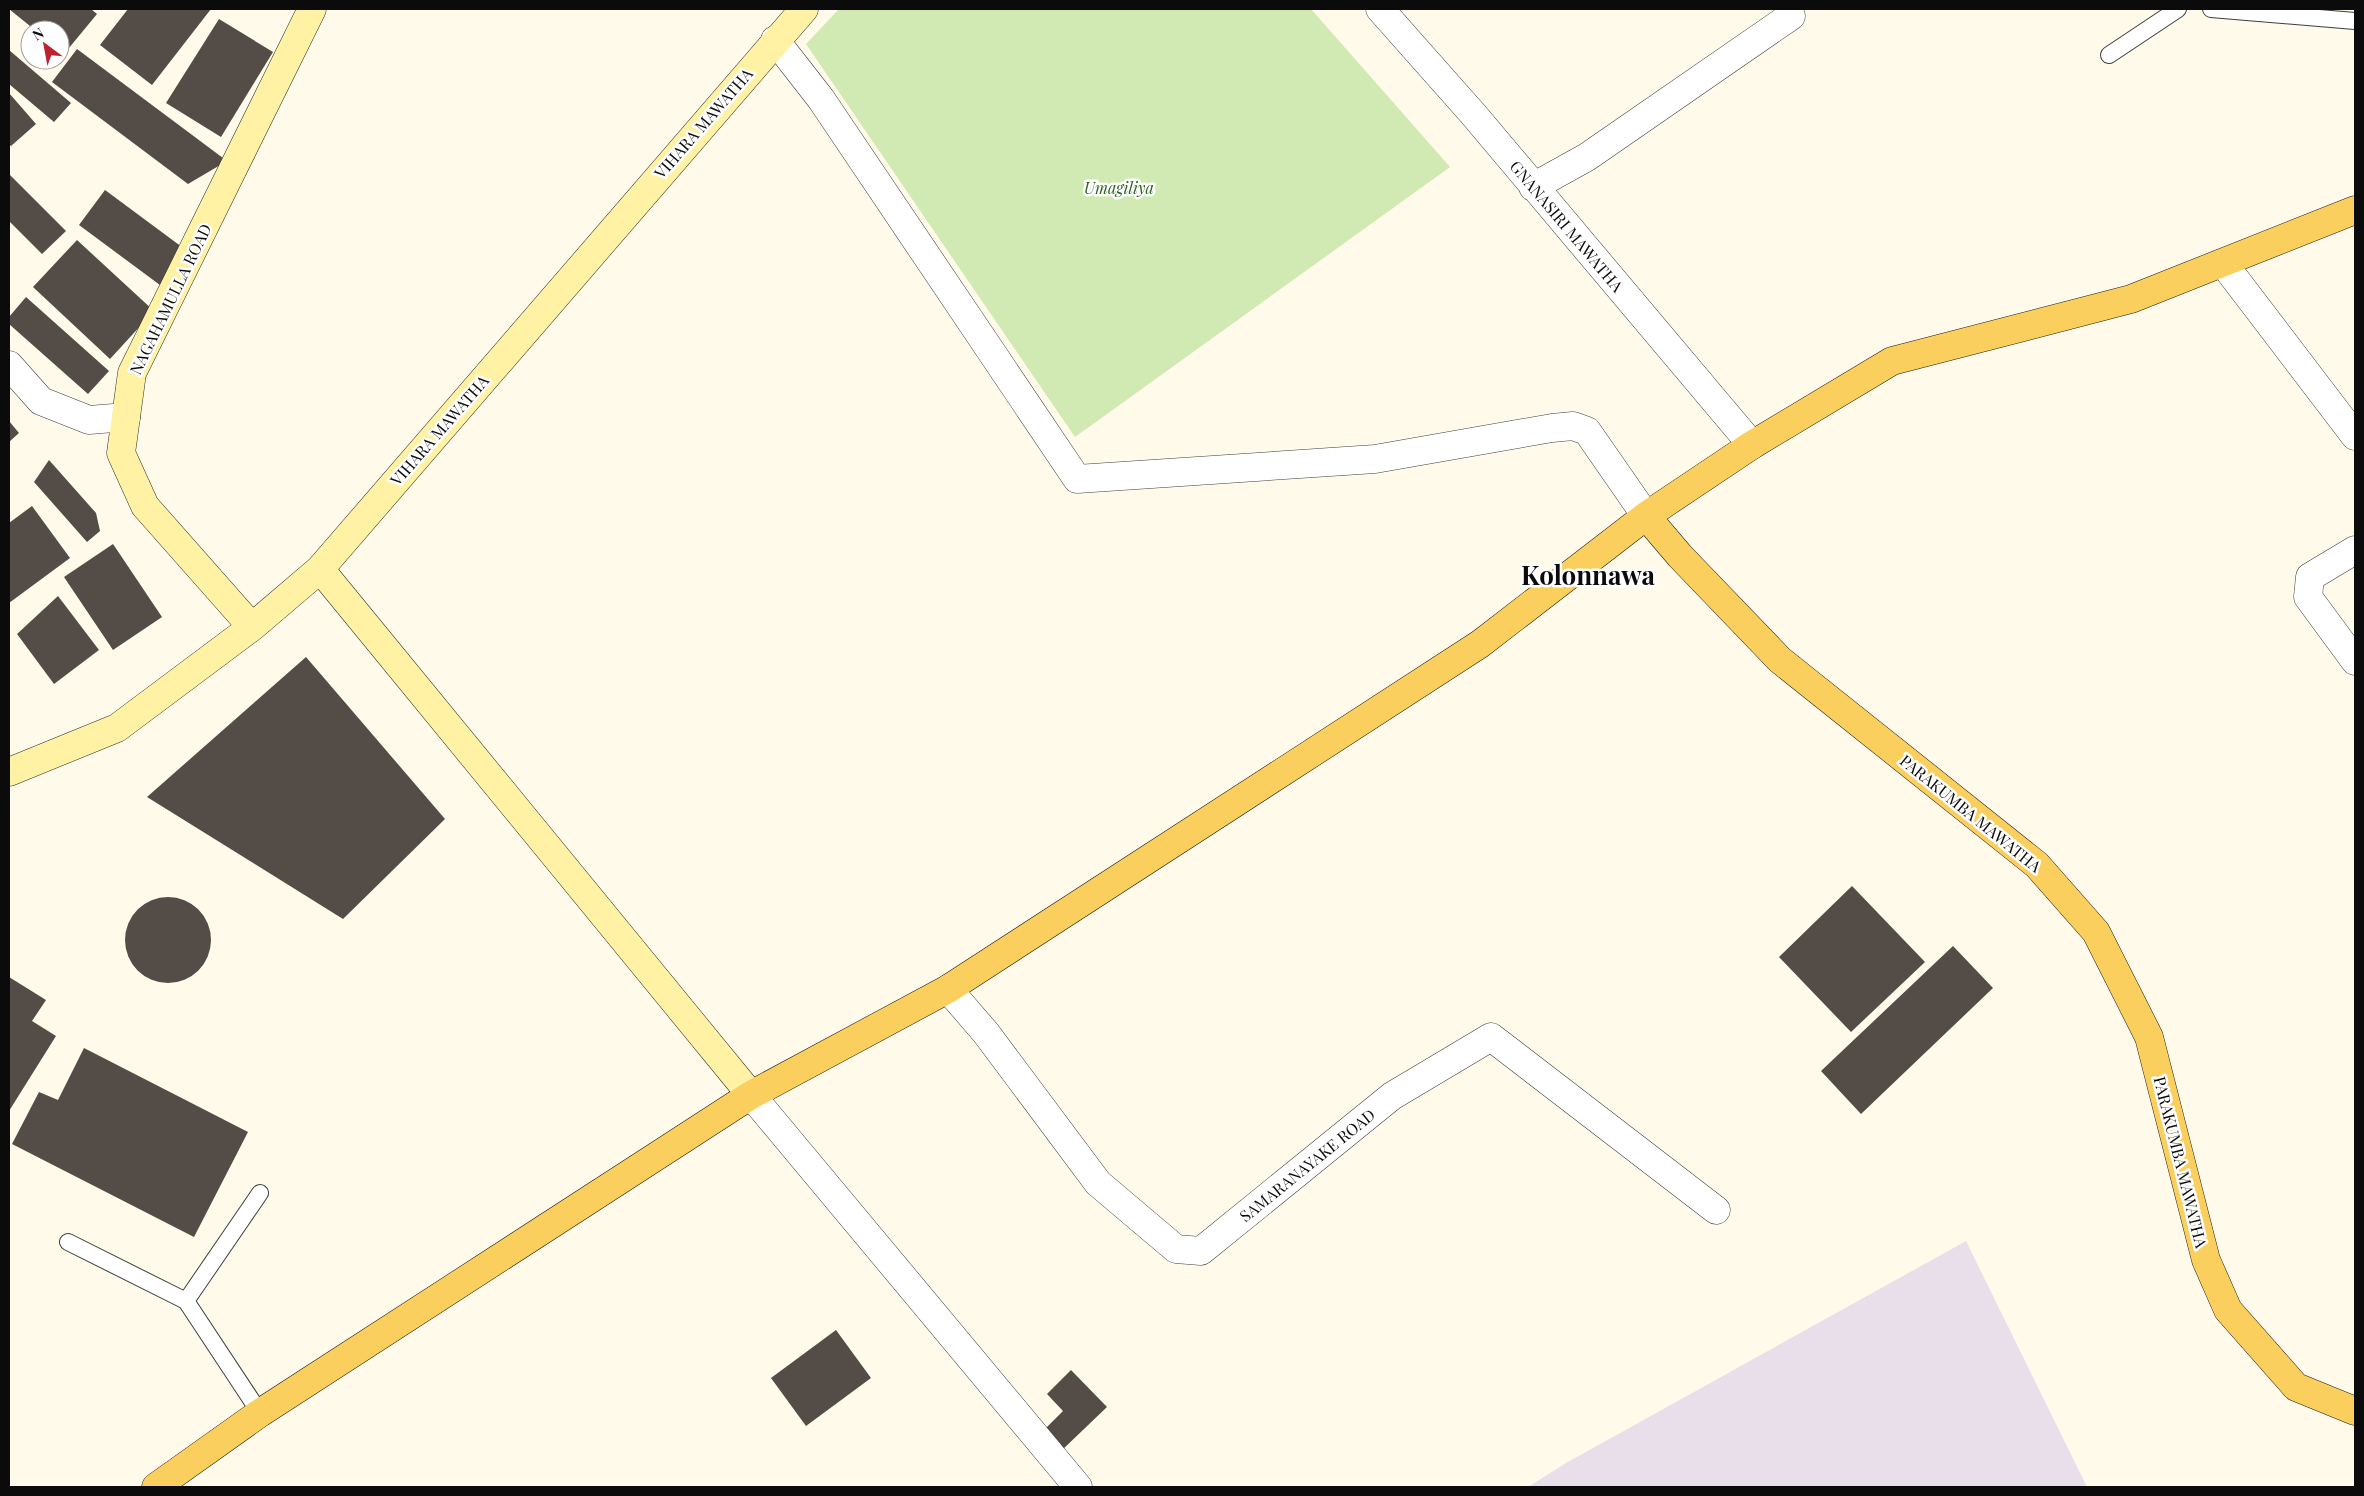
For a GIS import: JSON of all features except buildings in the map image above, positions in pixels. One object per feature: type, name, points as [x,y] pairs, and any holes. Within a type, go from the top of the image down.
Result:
[{"type":"main road","points":[[156,1487],[260,1413],[750,1095],[948,989],[1480,644],[1646,516],[1752,445],[1892,360],[2131,299],[2355,210]]},
{"type":"main road","name":"PARAKUMBA MAWATHA","points":[[1646,516],[1680,556],[1780,660],[2037,865],[2096,932],[2149,1037],[2206,1260],[2228,1310],[2296,1387],[2355,1412]]},
{"type":"street","name":"NAGAHAMULLA ROAD","points":[[252,627],[145,506],[121,453],[132,373],[312,9]]},
{"type":"street","name":"VIHARA MAWATHA","points":[[9,772],[117,728],[252,627],[320,569],[775,40],[804,9]]},
{"type":"street","name":"GNANASIRI MAWATHA","points":[[1380,9],[1752,445]]},
{"type":"street","points":[[1533,188],[1587,157],[1791,16]]},
{"type":"street","points":[[775,40],[821,99],[1077,479],[1375,459],[1552,428],[1574,426],[1587,431],[1646,516]]},
{"type":"street","points":[[2223,263],[2355,436]]},
{"type":"street","points":[[9,365],[41,401],[89,420],[126,417]]},
{"type":"street","points":[[2355,550],[2310,578],[2308,597],[2355,661]]},
{"type":"street","points":[[320,569],[750,1095],[1078,1487]]},
{"type":"street","name":"SAMARANAYAKE ROAD","points":[[948,989],[986,1033],[1098,1183],[1176,1249],[1201,1252],[1392,1096],[1490,1037],[1716,1210]]},
{"type":"lane","points":[[2109,55],[2178,9]]},
{"type":"lane","points":[[2211,9],[2355,21]]},
{"type":"lane","points":[[2350,9],[2355,17]]},
{"type":"lane","points":[[186,1301],[260,1193]]},
{"type":"lane","points":[[68,1242],[186,1301],[260,1413]]},
{"type":"shaded area","points":[[1966,1241],[2087,1487],[1528,1487],[1566,1463]]},
{"type":"green space","name":"Umagiliya","points":[[839,9],[1311,9],[1450,167],[1075,437],[806,44]]},
{"type":"district","name":"Kolonnawa","points":[[1588,574]]}]
